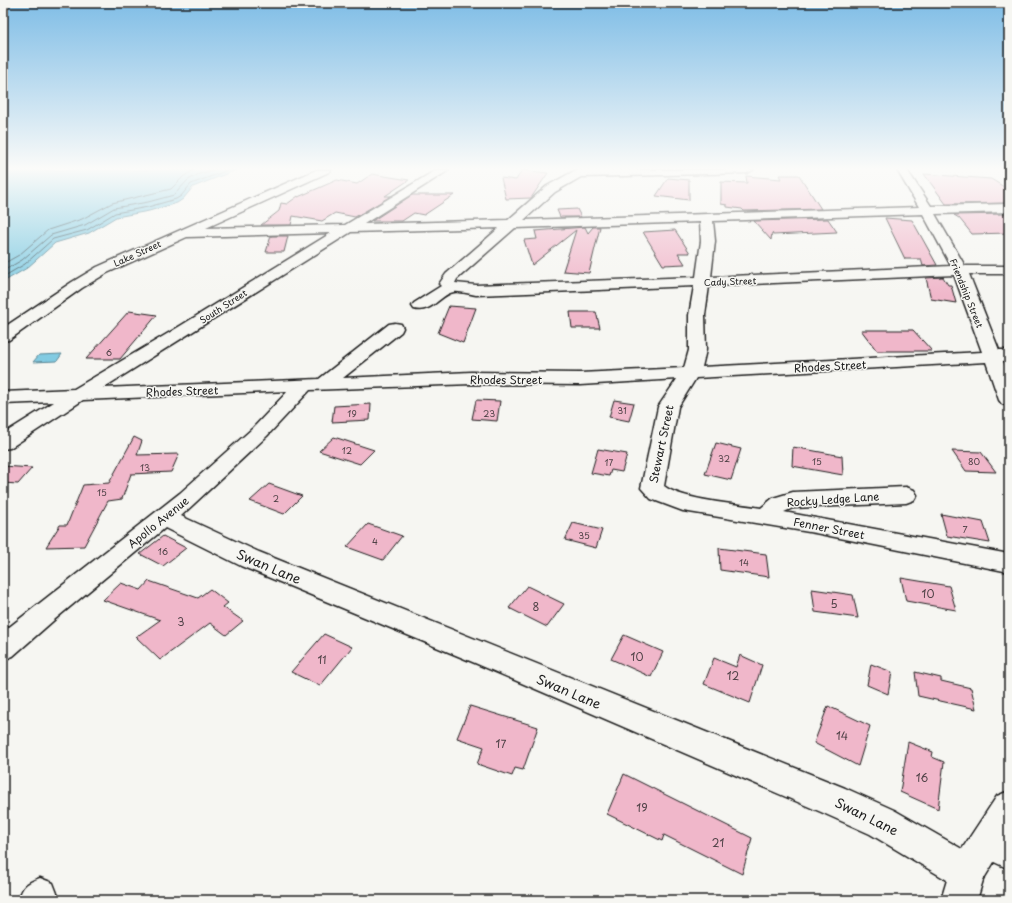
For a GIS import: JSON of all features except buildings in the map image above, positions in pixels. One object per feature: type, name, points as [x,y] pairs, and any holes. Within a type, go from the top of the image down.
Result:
[{"type":"street","name":"Lake Street","points":[[3,336],[89,277],[225,212]]},
{"type":"street","name":"South Street","points":[[3,443],[373,212]]},
{"type":"street","points":[[420,306],[450,287],[447,284],[451,277],[524,212]]},
{"type":"street","points":[[183,233],[203,234],[347,228],[868,212]]},
{"type":"street","name":"Friendship Street","points":[[928,212],[960,270],[1000,355],[1009,400]]},
{"type":"street","name":"Stewart Street","points":[[652,488],[668,407],[672,398],[690,374],[699,346],[697,313],[709,235],[706,218]]},
{"type":"street","name":"Cady Street","points":[[450,287],[476,290],[702,282],[960,270],[1009,270]]},
{"type":"street","name":"Apollo Avenue","points":[[3,648],[164,518],[314,385],[395,328]]},
{"type":"street","name":"Rhodes Street","points":[[3,398],[471,378],[580,379],[938,361],[1000,355]]},
{"type":"street","name":"Fenner Street","points":[[652,488],[659,494],[683,503],[766,516],[1009,563]]},
{"type":"street","name":"Rocky Ledge Lane","points":[[766,516],[774,507],[782,502],[792,500],[906,495]]},
{"type":"street","name":"Swan Lane","points":[[164,518],[250,559],[834,800],[882,822],[963,886]]},
{"type":"street","points":[[963,886],[999,846],[1009,808]]},
{"type":"water","points":[[3,212],[143,212],[116,217],[89,233],[55,243],[27,268],[3,282]]},
{"type":"water","points":[[62,354],[57,361],[33,362],[39,355]]}]
